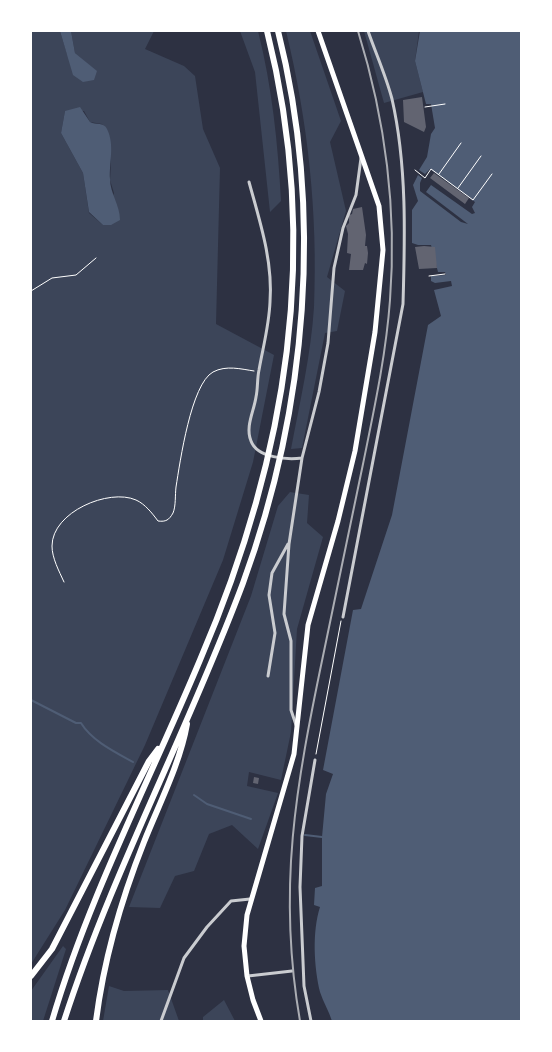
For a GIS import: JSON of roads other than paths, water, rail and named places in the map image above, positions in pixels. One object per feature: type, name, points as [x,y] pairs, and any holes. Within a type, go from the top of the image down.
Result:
[{"type":"highway","points":[[52,1021],[80,939],[111,862],[166,738],[232,580],[250,528],[273,438],[284,382],[291,326],[294,241],[288,144],[267,31]]},
{"type":"highway","points":[[64,1021],[78,975],[129,849],[189,713],[243,582],[284,441],[295,378],[301,319],[303,210],[298,135],[278,31]]},
{"type":"highway","points":[[96,1021],[104,967],[124,895],[185,737],[189,713]]},
{"type":"highway","points":[[31,976],[52,949],[149,762],[166,738]]},
{"type":"main road","points":[[262,1021],[253,1000],[247,976],[245,936],[250,899],[287,780],[298,730],[302,669],[308,626],[353,459],[375,332],[383,234],[379,206],[318,31]]},
{"type":"street","points":[[342,617],[403,304],[405,255],[400,151],[392,101],[368,31]]},
{"type":"street","points":[[298,730],[291,710],[291,641],[284,614],[288,544],[302,458],[319,392],[328,343],[334,268],[343,228],[356,195],[361,154]]},
{"type":"street","points":[[249,182],[268,253],[270,273],[268,331],[258,372],[256,396],[250,423],[250,440],[259,451],[288,460],[302,458]]},
{"type":"street","points":[[268,676],[274,633],[269,595],[272,573],[288,544]]},
{"type":"street","points":[[311,1021],[304,986],[300,905],[302,836],[315,760]]},
{"type":"street","points":[[161,1021],[184,958],[195,942],[231,901],[250,899]]},
{"type":"street","points":[[247,976],[292,971]]},
{"type":"waterway","points":[[31,700],[76,723],[81,723],[98,741],[133,762]]},
{"type":"waterway","points":[[194,795],[207,804],[251,819]]},
{"type":"waterway","points":[[305,835],[322,837]]},
{"type":"railway","points":[[300,1021],[293,973],[290,926],[290,882],[298,793],[313,703],[383,362],[392,266],[392,232],[387,164],[375,97],[358,31]]}]
